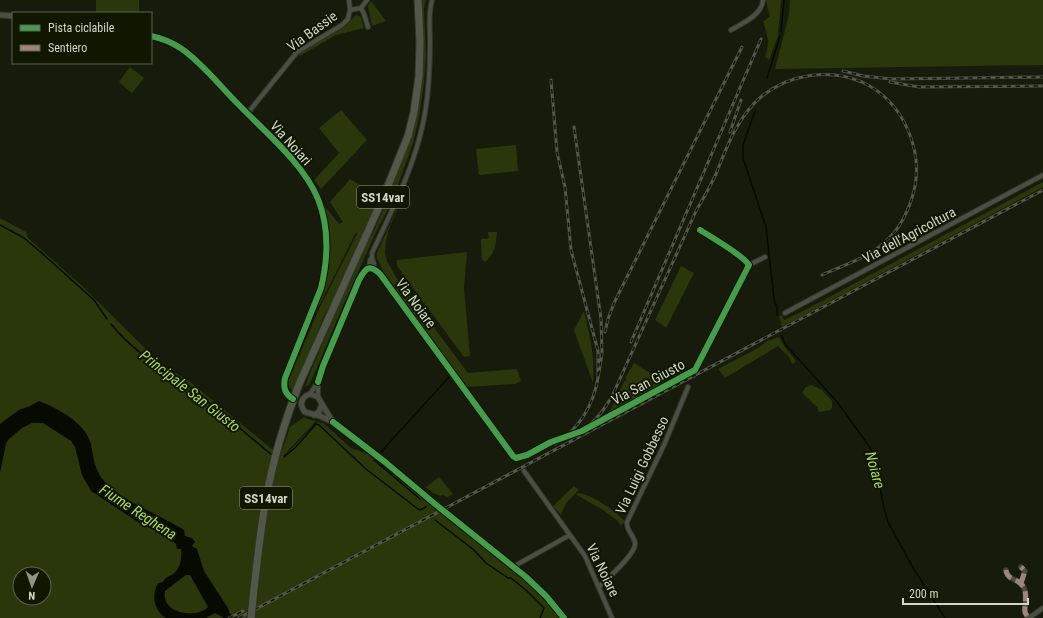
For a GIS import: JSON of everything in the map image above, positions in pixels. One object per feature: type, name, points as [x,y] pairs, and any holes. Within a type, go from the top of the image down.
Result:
[{"type":"highway","name":"SS14var","points":[[251,618],[260,535],[270,476],[281,434],[300,382],[383,198],[408,136],[414,112],[419,76],[420,42],[418,0]]},
{"type":"street","name":"Via Bassie","points":[[247,114],[297,52],[342,25],[348,19],[350,10],[349,0]]},
{"type":"street","points":[[350,10],[361,8],[367,0]]},
{"type":"street","points":[[293,399],[310,394],[318,382],[323,366],[359,280],[364,272],[372,269],[374,264],[372,253],[408,172],[417,147],[425,114],[430,71],[430,17],[432,0]]},
{"type":"street","points":[[731,30],[746,22],[760,10],[763,0]]},
{"type":"street","points":[[361,8],[368,27]]},
{"type":"street","points":[[0,15],[12,16]]},
{"type":"street","name":"Via Noiari","points":[[152,36],[170,42],[185,51],[281,147],[310,182],[319,201],[326,230],[326,261],[321,288],[284,383],[285,391],[293,399]]},
{"type":"street","name":"Via dell'Agricoltura","points":[[785,313],[1043,175]]},
{"type":"street","points":[[700,230],[748,262],[749,265],[765,257]]},
{"type":"street","name":"Via San Giusto","points":[[515,457],[526,455],[551,442],[582,431],[695,370],[749,265]]},
{"type":"street","name":"Via Noiare","points":[[372,269],[380,274],[515,457]]},
{"type":"street","points":[[318,382],[318,397],[334,422]]},
{"type":"street","name":"Via Luigi Gobbesso","points":[[599,587],[634,549],[635,541],[627,527],[627,522],[664,445],[688,387]]},
{"type":"street","points":[[310,394],[318,397]]},
{"type":"street","points":[[301,405],[304,397]]},
{"type":"street","points":[[293,399],[301,405],[305,412],[334,422],[435,504]]},
{"type":"street","points":[[314,414],[319,412],[322,404]]},
{"type":"street","name":"Via Noiare","points":[[524,471],[585,556],[612,618]]},
{"type":"street","points":[[446,513],[514,567],[540,590],[564,618]]},
{"type":"street","name":"Via Noiare","points":[[514,567],[570,535]]},
{"type":"street","points":[[1021,567],[1025,571],[1021,584],[1025,594],[1025,613],[1029,618],[1043,608]]},
{"type":"street","points":[[1006,570],[1010,578],[1021,584]]},
{"type":"green space","points":[[96,0],[139,0],[139,12],[96,12]]},
{"type":"green space","points":[[421,0],[426,0],[424,7],[426,56],[419,118],[413,143],[393,199],[376,232],[309,385],[305,387],[364,247],[373,233],[393,187],[407,146],[422,70],[423,51]]},
{"type":"green space","points":[[766,0],[781,0],[778,36],[769,60],[765,57],[768,47],[768,40],[763,22],[770,16]]},
{"type":"green space","points":[[790,0],[1043,0],[1043,65],[775,69],[789,15]]},
{"type":"green space","points":[[371,1],[386,21],[372,26],[368,6]]},
{"type":"green space","points":[[356,15],[361,17],[364,28],[336,35],[300,56],[298,54],[344,27]]},
{"type":"green space","points":[[130,67],[144,78],[132,93],[119,82]]},
{"type":"green space","points":[[341,110],[367,140],[321,189],[314,180],[339,153],[319,128]]},
{"type":"green space","points":[[516,145],[518,171],[479,175],[476,149]]},
{"type":"green space","points":[[350,179],[375,194],[379,188],[380,196],[335,296],[325,314],[294,391],[290,388],[288,382],[318,311],[357,234],[356,232],[319,306],[317,306],[325,278],[329,254],[328,231],[322,203],[339,224],[343,222],[330,202]]},
{"type":"green space","points":[[1043,182],[1043,187],[782,327],[779,316],[782,315],[784,320],[805,310]]},
{"type":"green space","points":[[404,193],[389,229],[386,241],[385,253],[387,261],[396,277],[468,373],[517,369],[521,381],[515,384],[467,387],[383,271],[377,258],[377,253]]},
{"type":"green space","points":[[0,218],[26,232],[28,238],[80,284],[162,365],[189,381],[273,450],[281,454],[290,427],[304,417],[316,421],[283,456],[284,457],[317,422],[323,423],[351,448],[366,453],[524,580],[541,596],[559,618],[0,618]]},
{"type":"green space","points":[[488,232],[497,232],[497,236],[493,252],[485,262],[482,260],[481,239],[489,238]]},
{"type":"green space","points":[[467,252],[464,287],[470,356],[464,357],[397,266],[397,260]]},
{"type":"green space","points":[[681,266],[694,273],[666,328],[655,320]]},
{"type":"green space","points":[[584,311],[593,355],[593,383],[574,330]]},
{"type":"green space","points":[[779,337],[796,361],[792,364],[789,357],[778,346],[725,378],[718,369],[760,347],[767,341]]},
{"type":"green space","points":[[634,363],[664,382],[645,394],[638,386],[638,390],[640,390],[643,395],[610,411],[624,382],[627,380],[625,378]]},
{"type":"green space","points":[[812,385],[822,390],[832,401],[832,408],[830,410],[819,412],[817,407],[802,393],[806,387]]},
{"type":"green space","points":[[439,477],[453,494],[448,497],[441,496],[425,488]]},
{"type":"green space","points":[[574,486],[579,490],[566,503],[561,515],[553,506]]},
{"type":"green space","points":[[577,493],[589,496],[603,504],[616,513],[625,522],[620,525],[618,521],[603,510],[577,495]]},
{"type":"water","name":"Fiume Reghena","points":[[39,401],[70,417],[88,436],[96,468],[104,481],[112,489],[131,502],[184,530],[185,536],[192,538],[195,542],[192,546],[197,549],[204,571],[228,608],[230,614],[239,618],[224,618],[215,613],[206,618],[166,618],[162,615],[156,607],[154,598],[156,588],[158,583],[163,582],[178,569],[181,559],[181,549],[177,549],[176,544],[155,530],[141,524],[91,491],[82,475],[75,447],[71,441],[43,423],[32,423],[22,428],[9,439],[6,444],[0,473],[0,424],[19,410]],"holes":[[[186,575],[190,575],[208,607],[197,613],[174,610],[169,606],[165,599],[165,591]]]},
{"type":"waterway","name":"Noiare","points":[[781,31],[784,0]]},
{"type":"waterway","name":"Noiare","points":[[767,78],[780,36]]},
{"type":"waterway","name":"Noiare","points":[[755,111],[743,145],[743,158],[766,227],[777,315]]},
{"type":"waterway","name":"Principale San Giusto","points":[[0,225],[24,238],[44,255],[94,300],[107,319]]},
{"type":"waterway","name":"Principale San Giusto","points":[[111,324],[125,340],[144,356],[164,371],[183,381],[272,455]]},
{"type":"waterway","name":"Noiare","points":[[782,336],[785,344],[838,403],[871,449],[888,522],[912,566],[945,618]]},
{"type":"waterway","points":[[380,453],[449,377]]},
{"type":"waterway","name":"Principale San Giusto","points":[[284,457],[295,448],[316,424],[319,425],[366,469],[418,509],[420,510],[426,507]]},
{"type":"waterway","points":[[374,460],[420,499]]},
{"type":"waterway","name":"Principale San Giusto","points":[[435,520],[474,550],[486,563],[508,578],[511,578],[527,591],[544,608],[540,618]]},
{"type":"tunnel","points":[[435,504],[446,513]]},
{"type":"railway","points":[[631,342],[761,39]]},
{"type":"railway","points":[[605,332],[614,303],[742,47]]},
{"type":"railway","points":[[843,71],[863,76],[892,79],[1043,77]]},
{"type":"railway","points":[[579,432],[600,415],[614,392],[696,211],[714,179],[734,132],[746,113],[762,96],[773,89],[797,78],[823,74],[836,75],[862,82],[877,91],[890,102],[900,116],[914,147],[916,181],[908,209],[903,220],[892,235],[874,251],[822,275]]},
{"type":"railway","points":[[551,80],[557,152],[565,187],[571,250],[598,351],[598,378],[602,354],[601,319],[574,127]]},
{"type":"railway","points":[[890,82],[919,87],[1043,86]]},
{"type":"railway","points":[[730,132],[741,100]]},
{"type":"railway","points":[[239,618],[1043,190]]},
{"type":"railway","points":[[555,444],[564,438],[584,416],[593,398],[598,378]]},
{"type":"railway","points":[[229,618],[243,611]]},
{"type":"marked path","points":[[1021,567],[1025,571],[1021,583]]},
{"type":"marked path","points":[[1006,570],[1008,576],[1019,582],[1025,590],[1025,612],[1028,618]]},
{"type":"cycle path","points":[[152,36],[163,39],[178,47],[190,55],[204,68],[282,148],[303,173],[312,186],[318,199],[322,210],[326,232],[325,266],[321,288],[285,378],[285,390],[293,399]]},
{"type":"cycle path","points":[[318,382],[323,366],[359,280],[365,270],[370,268],[373,269],[380,274],[513,456],[516,458],[527,455],[551,442],[582,431],[695,370],[749,265],[734,252],[700,230]]},
{"type":"cycle path","points":[[333,422],[385,462],[526,577],[546,596],[564,618]]}]
